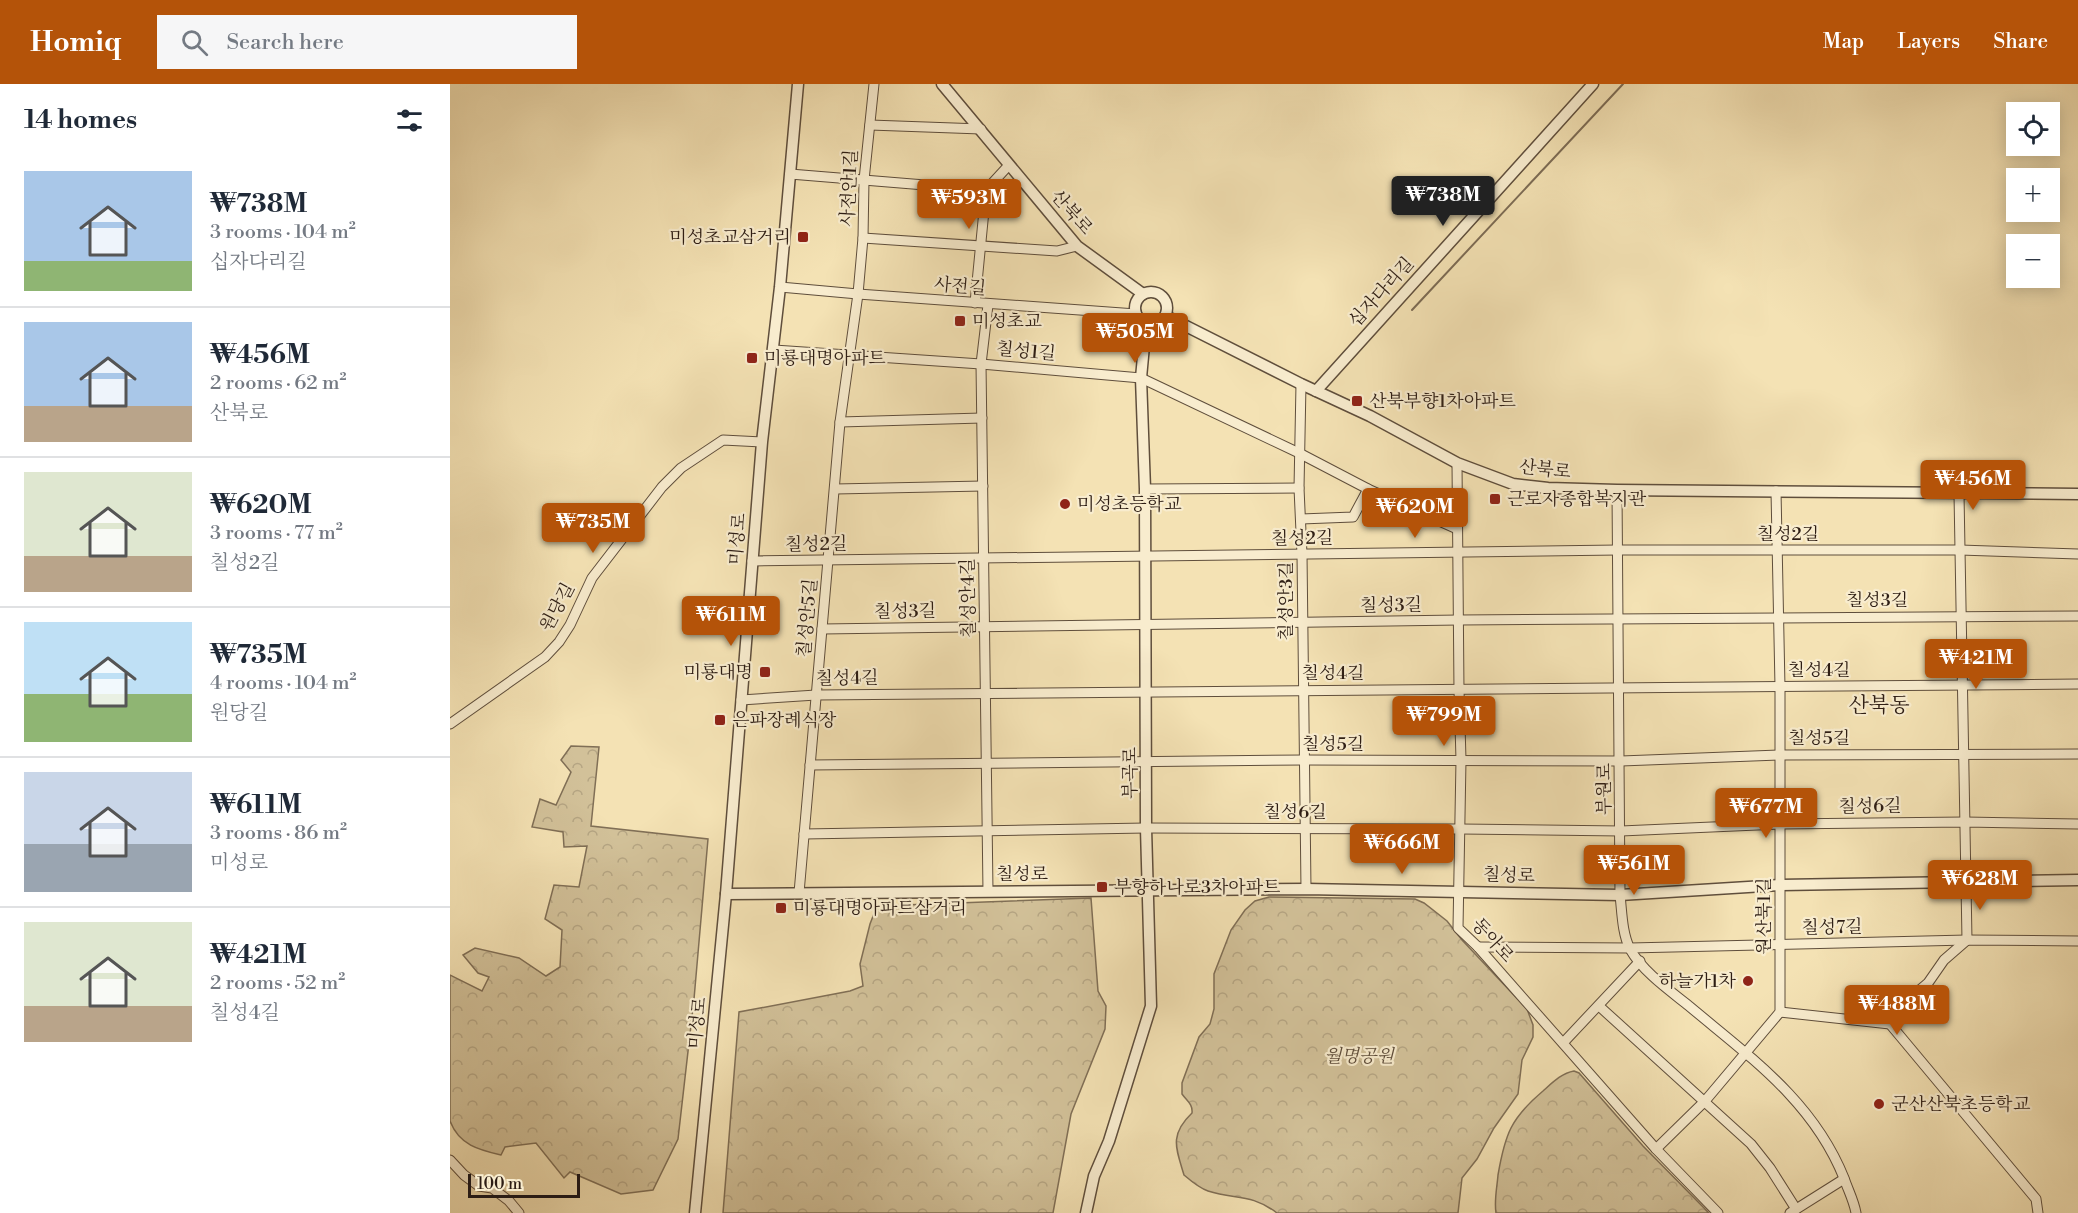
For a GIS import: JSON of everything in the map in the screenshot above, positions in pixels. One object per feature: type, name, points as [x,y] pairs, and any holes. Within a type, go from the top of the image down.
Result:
[{"type":"street","name":"미성로","points":[[695,1213],[726,894],[762,442],[774,350],[798,84]]},
{"type":"street","name":"사전안1길","points":[[851,356],[863,238],[864,180],[874,84]]},
{"type":"street","name":"산북로","points":[[942,84],[1077,246],[1143,294]]},
{"type":"street","name":"십자다리길","points":[[1316,391],[1593,84]]},
{"type":"street","points":[[870,125],[981,129]]},
{"type":"street","points":[[975,303],[986,190],[1009,165]]},
{"type":"street","points":[[790,174],[986,190]]},
{"type":"street","points":[[863,238],[981,244],[1057,251],[1077,246]]},
{"type":"street","name":"사전길","points":[[780,286],[858,294],[1136,314]]},
{"type":"street","points":[[1150,292],[1160,294],[1167,303],[1166,316],[1156,324],[1146,324],[1136,314],[1135,306],[1143,294],[1150,292]]},
{"type":"street","name":"칠성안4길","points":[[988,304],[981,364],[988,891]]},
{"type":"street","name":"산북로","points":[[1166,316],[1370,416],[1457,463],[1513,484],[1548,488],[1617,490],[2078,494]]},
{"type":"street","name":"부곡로","points":[[1086,1213],[1094,1176],[1109,1141],[1151,1006],[1146,828],[1145,489],[1141,378],[1146,324]]},
{"type":"street","name":"칠성1길","points":[[774,350],[1141,378],[1457,530]]},
{"type":"street","name":"칠성안5길","points":[[799,893],[840,422],[851,356]]},
{"type":"street","name":"칠성안3길","points":[[1301,384],[1299,488],[1302,554],[1306,889]]},
{"type":"street","points":[[840,422],[982,418]]},
{"type":"street","name":"원당길","points":[[450,724],[545,657],[559,642],[570,625],[592,578],[662,486],[681,468],[723,440],[762,442]]},
{"type":"street","name":"동아로","points":[[1457,463],[1461,760],[1458,927],[1656,1149],[1718,1213]]},
{"type":"street","points":[[835,489],[983,486]]},
{"type":"street","points":[[1145,489],[1299,488]]},
{"type":"street","points":[[1301,519],[1353,517],[1368,489]]},
{"type":"street","name":"부원로","points":[[1617,490],[1621,761],[1620,895],[1624,927],[1630,948],[1653,976],[1785,1088],[1833,1150],[1856,1213]]},
{"type":"street","name":"원산북1길","points":[[1776,491],[1780,1012]]},
{"type":"street","points":[[1890,1024],[1894,1005],[1915,994],[1928,983],[1944,960],[1967,940],[1959,494]]},
{"type":"street","name":"칠성2길","points":[[752,561],[1618,550],[1960,550],[2078,554]]},
{"type":"street","name":"칠성3길","points":[[822,629],[1459,620],[2078,616]]},
{"type":"street","name":"칠성4길","points":[[741,700],[816,695],[2078,684]]},
{"type":"street","name":"칠성5길","points":[[810,765],[1304,760],[1621,761],[1779,755],[2078,753]]},
{"type":"street","name":"칠성6길","points":[[804,834],[1146,828],[1621,831],[1779,824],[1965,822],[2078,824]]},
{"type":"street","name":"칠성로","points":[[726,894],[1306,889],[1458,890],[1620,895],[1780,885],[2078,880]]},
{"type":"street","name":"칠성7길","points":[[1478,947],[1630,948],[1967,940],[2078,941]]},
{"type":"street","points":[[1563,1043],[1640,961]]},
{"type":"street","points":[[1599,1006],[1751,1144],[1770,1168],[1793,1211],[1844,1179]]},
{"type":"street","points":[[1656,1149],[1705,1101],[1780,1012],[1890,1024],[2036,1199],[2038,1213]]},
{"type":"street","points":[[450,1160],[464,1175],[479,1186],[492,1188],[519,1213]]},
{"type":"green space","points":[[571,746],[599,747],[591,826],[708,839],[694,999],[678,1139],[653,1190],[621,1194],[570,1172],[564,1178],[536,1143],[505,1147],[501,1155],[493,1153],[464,1141],[450,1121],[450,975],[482,991],[489,977],[478,973],[463,955],[475,948],[519,958],[546,976],[560,967],[562,930],[545,919],[554,885],[579,887],[587,846],[564,847],[563,832],[532,827],[540,799],[556,805],[571,772],[561,760]]},
{"type":"green space","name":"월명공원","points":[[1269,897],[1415,899],[1424,903],[1447,921],[1527,1009],[1533,1025],[1533,1037],[1522,1060],[1518,1094],[1494,1128],[1477,1159],[1462,1178],[1458,1213],[1277,1213],[1259,1202],[1205,1190],[1184,1175],[1176,1142],[1180,1128],[1192,1113],[1192,1107],[1182,1094],[1182,1083],[1199,1037],[1210,1024],[1214,1009],[1214,974],[1231,930],[1245,910],[1255,901]]},
{"type":"green space","points":[[1091,898],[1098,991],[1106,1006],[1105,1029],[1071,1114],[1053,1213],[723,1213],[739,1012],[850,991],[863,986],[860,964],[877,906]]},
{"type":"green space","points":[[1574,1071],[1579,1073],[1643,1146],[1709,1213],[1496,1213],[1498,1175],[1503,1148],[1511,1128],[1532,1101],[1558,1078]]},
{"type":"waterway","points":[[1412,310],[1623,84]]},
{"type":"place","name":"미성초교삼거리","points":[[803,237]]},
{"type":"place","name":"미성초교","points":[[960,321]]},
{"type":"place","name":"미룡대명아파트","points":[[752,358]]},
{"type":"place","name":"산북부향1차아파트","points":[[1357,401]]},
{"type":"place","name":"근로자종합복지관","points":[[1495,499]]},
{"type":"place","name":"미성초등학교","points":[[1065,504]]},
{"type":"place","name":"미룡대명","points":[[765,672]]},
{"type":"place","name":"은파장례식장","points":[[720,720]]},
{"type":"place","name":"부향하나로3차아파트","points":[[1102,887]]},
{"type":"place","name":"미룡대명아파트삼거리","points":[[781,908]]},
{"type":"place","name":"하늘가1차","points":[[1748,981]]},
{"type":"place","name":"군산산북초등학교","points":[[1879,1104]]},
{"type":"district","name":"산북동","points":[[1879,705]]}]
